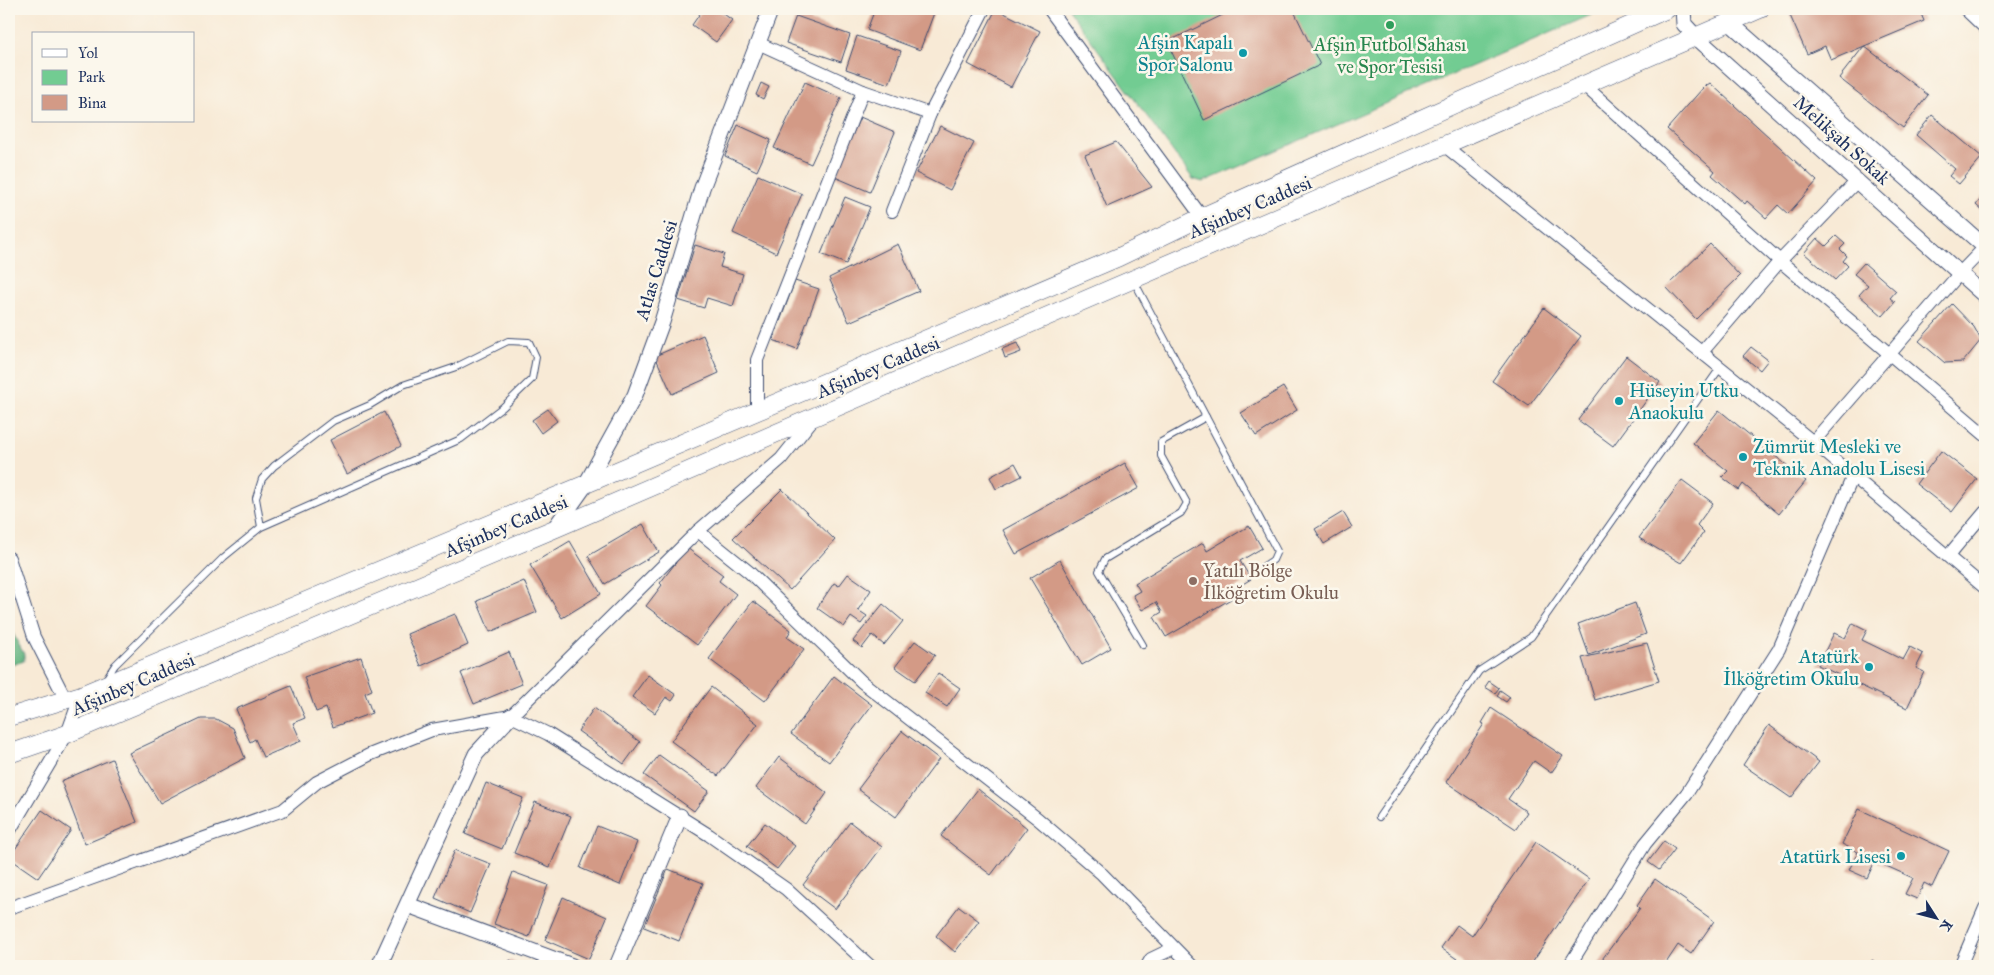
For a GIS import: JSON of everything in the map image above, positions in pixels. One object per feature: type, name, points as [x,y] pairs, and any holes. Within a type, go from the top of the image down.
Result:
[{"type":"main road","name":"Afşinbey Caddesi","points":[[9,717],[73,698],[102,686],[586,484],[1119,257],[1202,217],[1667,9]]},
{"type":"main road","name":"Afşinbey Caddesi","points":[[9,754],[67,734],[554,529],[1584,86],[1696,37],[1731,15],[1760,9]]},
{"type":"street","name":"Atlas Caddesi","points":[[554,529],[586,484],[635,395],[662,322],[702,188],[771,9]]},
{"type":"street","points":[[892,211],[930,114],[984,9]]},
{"type":"street","points":[[1049,9],[1202,217]]},
{"type":"street","name":"Melikşah Sokak","points":[[1683,9],[1684,24],[1696,37],[1985,296]]},
{"type":"street","points":[[1965,9],[1985,28]]},
{"type":"street","name":"Melikşah Sokak","points":[[1731,15],[1985,247]]},
{"type":"street","points":[[758,43],[863,91],[930,114]]},
{"type":"street","points":[[1584,86],[1780,260],[1985,435]]},
{"type":"street","points":[[757,411],[757,360],[863,91]]},
{"type":"street","points":[[1445,146],[1813,442],[1985,588]]},
{"type":"street","points":[[1702,352],[1780,260],[1857,180]]},
{"type":"street","points":[[1813,442],[1890,352],[1985,247]]},
{"type":"street","points":[[379,966],[476,754],[511,716],[698,531],[781,459],[814,418]]},
{"type":"street","points":[[1568,966],[1645,844],[1687,793],[1779,649],[1853,476]]},
{"type":"street","points":[[1948,556],[1985,512]]},
{"type":"street","points":[[698,531],[749,572],[862,682],[1038,819],[1102,874],[1192,966]]},
{"type":"street","points":[[9,558],[34,637],[73,698],[67,734],[9,832]]},
{"type":"street","points":[[9,908],[283,810],[317,782],[369,756],[432,730],[511,716],[548,734],[680,816],[786,889],[870,966]]},
{"type":"street","points":[[617,966],[680,816]]},
{"type":"street","points":[[408,904],[572,966]]},
{"type":"street","points":[[1960,966],[1985,908]]},
{"type":"street","points":[[1147,966],[1151,959],[1174,948]]},
{"type":"lane","points":[[1133,280],[1277,551],[1273,560],[1261,568]]},
{"type":"lane","points":[[102,686],[115,666],[224,557],[261,527],[461,439],[503,407],[532,379],[536,357],[529,342],[508,341],[456,367],[403,386],[370,405],[333,421],[274,466],[262,479],[256,498],[261,527]]},
{"type":"lane","points":[[1379,817],[1479,671],[1531,637],[1720,368]]},
{"type":"lane","points":[[1143,645],[1099,571],[1105,559],[1181,514],[1187,503],[1161,456],[1160,442],[1206,417]]},
{"type":"green space","points":[[1068,9],[1605,9],[1203,182],[1193,179]]},
{"type":"green space","points":[[9,626],[24,654],[24,661],[9,666]]},
{"type":"building","points":[[703,9],[717,9],[732,20],[716,42],[692,25]]},
{"type":"building","points":[[841,9],[858,9],[856,14]]},
{"type":"building","points":[[875,9],[923,9],[934,13],[920,50],[867,30]]},
{"type":"building","points":[[996,9],[1040,31],[1011,87],[968,64]]},
{"type":"building","name":"Afşin Kapalı Spor Salonu","points":[[1235,9],[1293,9],[1320,65],[1204,120],[1167,42]]},
{"type":"building","points":[[1793,9],[1919,9],[1924,21],[1831,60],[1825,46],[1807,54],[1788,11]]},
{"type":"building","points":[[796,16],[850,35],[841,62],[786,43]]},
{"type":"building","points":[[857,36],[901,51],[889,84],[846,69]]},
{"type":"building","points":[[1864,46],[1928,95],[1903,128],[1839,78]]},
{"type":"building","points":[[805,82],[841,98],[811,164],[774,148]]},
{"type":"building","points":[[761,83],[769,87],[763,99],[756,95]]},
{"type":"building","points":[[1710,83],[1817,181],[1788,214],[1778,205],[1766,218],[1747,201],[1745,204],[1712,175],[1715,171],[1667,129],[1703,88]]},
{"type":"building","points":[[1932,115],[1982,157],[1959,184],[1949,176],[1955,169],[1916,135]]},
{"type":"building","points":[[860,117],[895,132],[870,192],[835,177]]},
{"type":"building","points":[[738,125],[771,140],[757,171],[725,156]]},
{"type":"building","points":[[940,126],[974,143],[950,190],[916,173]]},
{"type":"building","points":[[1116,142],[1152,187],[1107,207],[1085,155]]},
{"type":"building","points":[[758,175],[802,194],[776,253],[733,233]]},
{"type":"building","points":[[1985,194],[1985,213],[1976,205]]},
{"type":"building","points":[[845,197],[870,207],[846,264],[821,254]]},
{"type":"building","points":[[1836,236],[1845,244],[1840,249],[1847,256],[1843,261],[1848,266],[1835,280],[1804,253],[1817,238],[1826,246]]},
{"type":"building","points":[[898,244],[919,291],[849,322],[829,278]]},
{"type":"building","points":[[1710,244],[1740,276],[1696,319],[1666,287]]},
{"type":"building","points":[[695,245],[724,254],[720,267],[743,274],[733,306],[707,298],[704,308],[678,300]]},
{"type":"building","points":[[1864,263],[1896,291],[1890,298],[1895,302],[1883,316],[1859,295],[1868,285],[1854,274]]},
{"type":"building","points":[[795,281],[819,289],[797,349],[773,340]]},
{"type":"building","points":[[1952,304],[1974,327],[1981,340],[1963,362],[1945,363],[1919,341]]},
{"type":"building","points":[[1544,308],[1581,336],[1529,406],[1492,381]]},
{"type":"building","points":[[703,335],[719,373],[672,394],[655,356]]},
{"type":"building","points":[[1017,343],[1021,352],[1005,358],[1002,349]]},
{"type":"building","points":[[1751,347],[1768,360],[1760,370],[1743,356]]},
{"type":"building","name":"Hüseyin Utku Anaokulu","points":[[1626,356],[1660,382],[1613,446],[1578,420]]},
{"type":"building","points":[[1283,387],[1297,410],[1256,436],[1241,413]]},
{"type":"building","points":[[548,409],[557,421],[541,433],[532,420]]},
{"type":"building","name":"Zümrüt Mesleki ve Teknik Anadolu Lisesi","points":[[1719,410],[1806,481],[1779,514],[1743,484],[1739,490],[1722,477],[1728,471],[1693,443]]},
{"type":"building","points":[[384,412],[401,446],[347,474],[330,440]]},
{"type":"building","points":[[1941,451],[1977,479],[1952,512],[1916,484]]},
{"type":"building","points":[[1015,463],[1022,476],[996,489],[990,477]]},
{"type":"building","points":[[1125,463],[1139,488],[1016,554],[1003,530]]},
{"type":"building","points":[[1682,480],[1713,503],[1697,525],[1704,532],[1681,563],[1639,538]]},
{"type":"building","points":[[782,489],[835,540],[790,590],[733,538]]},
{"type":"building","points":[[1343,512],[1352,527],[1324,544],[1315,529]]},
{"type":"building","points":[[643,524],[659,552],[605,584],[588,556]]},
{"type":"building","name":"Yatılı Bölge İlköğretim Okulu","points":[[1249,526],[1262,548],[1240,561],[1251,579],[1233,590],[1236,596],[1166,637],[1154,617],[1162,612],[1156,602],[1142,610],[1133,595],[1140,591],[1135,583],[1203,543],[1207,551]]},
{"type":"building","points":[[570,541],[601,594],[562,618],[530,565]]},
{"type":"building","points":[[687,548],[723,575],[719,581],[736,594],[697,645],[646,606],[662,585],[660,583]]},
{"type":"building","points":[[1060,560],[1111,648],[1082,665],[1030,578]]},
{"type":"building","points":[[848,574],[871,590],[858,610],[867,616],[861,624],[851,617],[844,627],[817,608],[834,583],[839,586]]},
{"type":"building","points":[[524,581],[537,612],[490,632],[477,601]]},
{"type":"building","points":[[753,601],[791,630],[787,637],[804,649],[765,701],[709,659]]},
{"type":"building","points":[[1635,603],[1646,634],[1589,655],[1578,624]]},
{"type":"building","points":[[883,604],[903,621],[884,645],[872,635],[862,648],[853,641]]},
{"type":"building","points":[[455,614],[468,645],[421,666],[407,634]]},
{"type":"building","name":"Atatürk İlköğretim Okulu","points":[[1853,623],[1867,630],[1862,640],[1903,660],[1910,647],[1923,654],[1916,668],[1924,672],[1907,708],[1818,665],[1834,633],[1845,638]]},
{"type":"building","points":[[915,641],[935,655],[915,681],[895,667]]},
{"type":"building","points":[[1647,643],[1659,681],[1595,700],[1582,658]]},
{"type":"building","points":[[509,652],[522,684],[474,704],[461,673]]},
{"type":"building","points":[[361,657],[372,690],[365,693],[372,713],[333,727],[326,708],[316,712],[304,677]]},
{"type":"building","points":[[938,673],[960,688],[947,707],[925,693]]},
{"type":"building","points":[[648,675],[676,695],[672,701],[666,697],[655,713],[632,697]]},
{"type":"building","points":[[834,676],[872,705],[829,762],[791,734]]},
{"type":"building","points":[[1489,681],[1499,688],[1495,693],[1485,687]]},
{"type":"building","points":[[291,686],[305,718],[293,723],[301,741],[263,757],[255,739],[250,742],[236,709]]},
{"type":"building","points":[[711,687],[758,724],[718,776],[671,741]]},
{"type":"building","points":[[1500,690],[1510,697],[1506,702],[1497,696]]},
{"type":"building","points":[[594,708],[640,742],[624,764],[578,731]]},
{"type":"building","points":[[1491,708],[1563,756],[1551,773],[1534,761],[1508,799],[1527,812],[1516,829],[1446,782],[1484,724],[1482,723]]},
{"type":"building","points":[[201,719],[216,719],[233,728],[245,758],[160,803],[129,753]]},
{"type":"building","points":[[1769,725],[1819,762],[1791,798],[1743,765]]},
{"type":"building","points":[[902,731],[939,759],[896,817],[858,789]]},
{"type":"building","points":[[659,755],[709,791],[694,811],[644,775]]},
{"type":"building","points":[[779,757],[827,793],[805,824],[756,788]]},
{"type":"building","points":[[112,759],[137,822],[85,844],[61,781]]},
{"type":"building","points":[[486,783],[523,798],[502,849],[465,834]]},
{"type":"building","points":[[978,789],[1027,828],[991,875],[941,836]]},
{"type":"building","points":[[535,802],[571,816],[550,867],[514,853]]},
{"type":"building","name":"Atatürk Lisesi","points":[[1859,809],[1949,851],[1932,887],[1924,883],[1917,899],[1905,894],[1913,878],[1875,861],[1867,878],[1849,870],[1858,852],[1842,844]]},
{"type":"building","points":[[42,810],[71,830],[38,878],[9,858]]},
{"type":"building","points":[[850,822],[882,847],[835,909],[803,885]]},
{"type":"building","points":[[765,823],[795,846],[777,869],[747,846]]},
{"type":"building","points":[[597,826],[637,842],[620,885],[580,868]]},
{"type":"building","points":[[1664,841],[1675,849],[1659,870],[1648,862]]},
{"type":"building","points":[[1536,842],[1589,879],[1530,966],[1467,966],[1441,948],[1457,925],[1472,936]]},
{"type":"building","points":[[455,850],[491,864],[470,913],[435,898]]},
{"type":"building","points":[[668,869],[703,883],[679,941],[644,927]]},
{"type":"building","points":[[513,872],[548,885],[529,937],[494,924]]},
{"type":"building","points":[[1655,879],[1714,921],[1691,954],[1678,945],[1664,966],[1597,966],[1640,908],[1637,905]]},
{"type":"building","points":[[563,897],[607,917],[589,959],[545,940]]},
{"type":"building","points":[[959,906],[979,921],[955,952],[936,936]]},
{"type":"building","points":[[510,960],[522,966],[506,966]]},
{"type":"building","points":[[1872,960],[1882,966],[1869,966]]},
{"type":"place","name":"Afşin Futbol Sahası ve Spor Tesisi","points":[[1390,25]]},
{"type":"place","name":"Afşin Kapalı Spor Salonu","points":[[1243,53]]},
{"type":"place","name":"Hüseyin Utku Anaokulu","points":[[1619,401]]},
{"type":"place","name":"Zümrüt Mesleki ve Teknik Anadolu Lisesi","points":[[1743,457]]},
{"type":"place","name":"Yatılı Bölge İlköğretim Okulu","points":[[1193,581]]},
{"type":"place","name":"Atatürk İlköğretim Okulu","points":[[1869,667]]},
{"type":"place","name":"Atatürk Lisesi","points":[[1901,856]]}]
